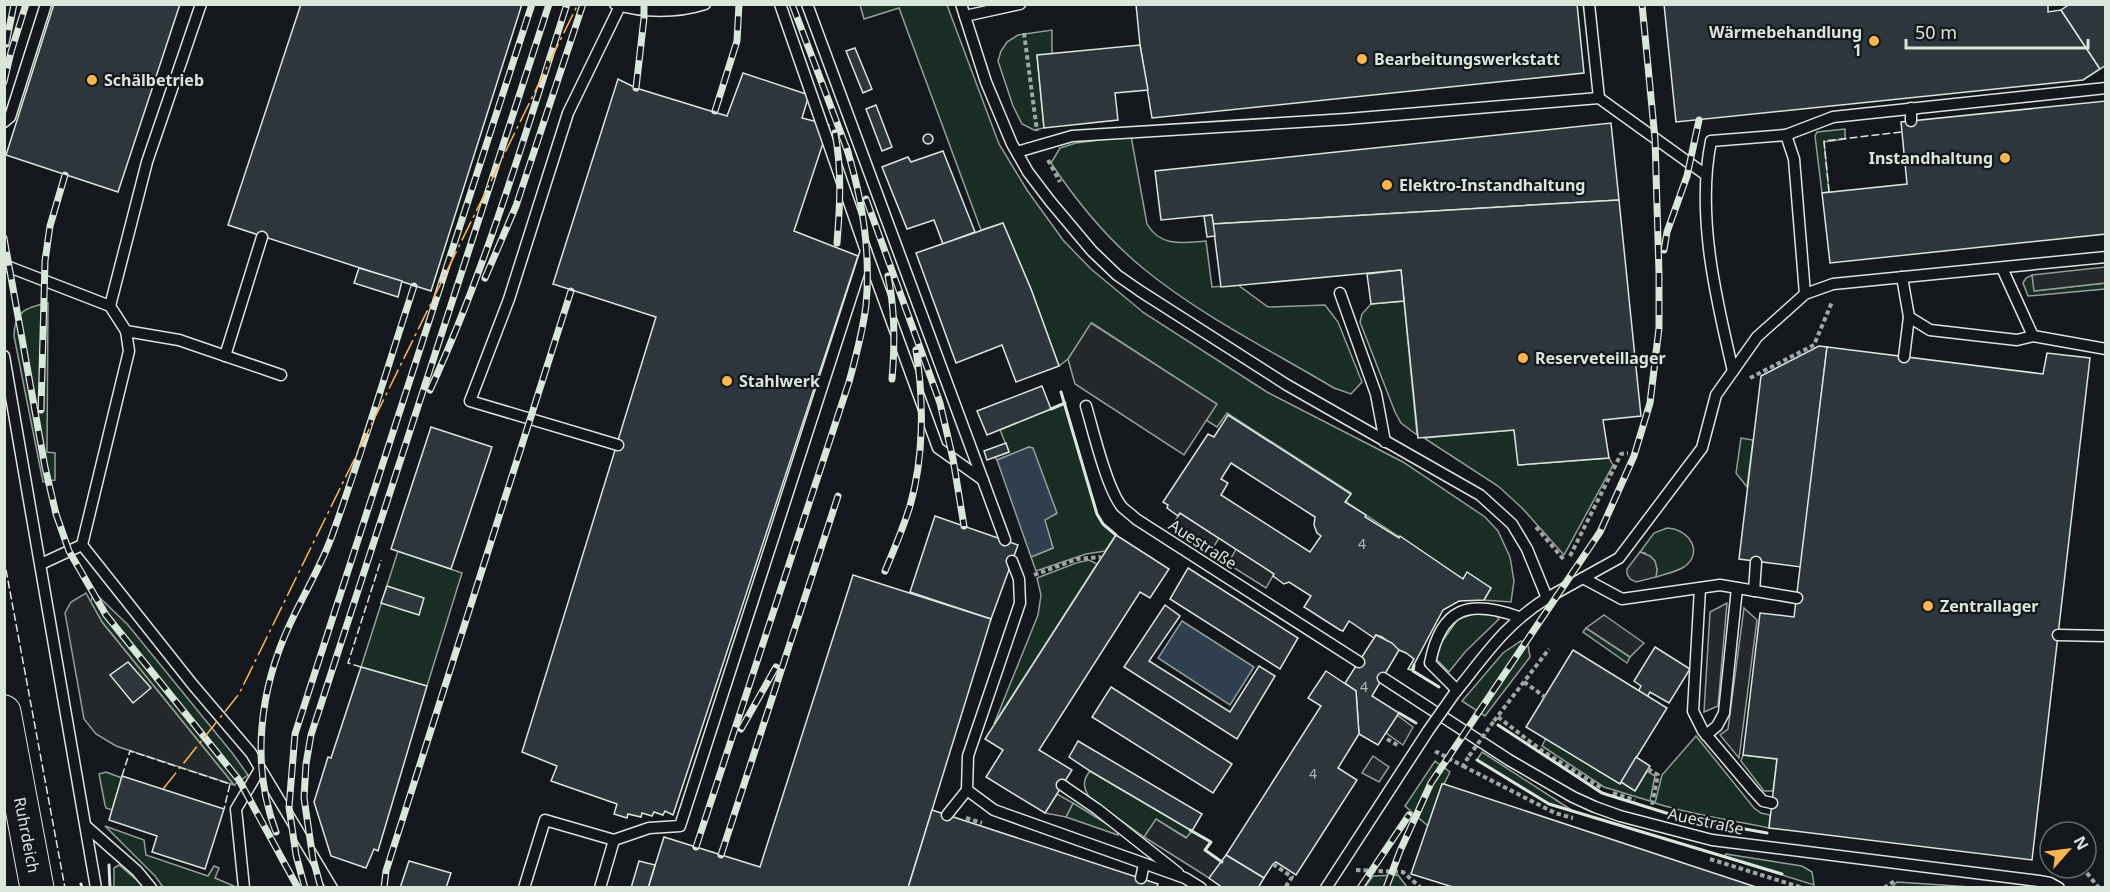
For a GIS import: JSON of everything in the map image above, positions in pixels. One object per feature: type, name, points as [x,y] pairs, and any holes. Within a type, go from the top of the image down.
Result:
[{"type":"main road","name":"Ruhrdeich","points":[[4,712],[37,888]]},
{"type":"lane","points":[[4,122],[10,117],[46,4]]},
{"type":"lane","points":[[110,306],[147,162],[201,4]]},
{"type":"lane","points":[[618,445],[470,401],[509,299],[568,113],[617,5],[644,10],[667,10],[693,8],[705,4]]},
{"type":"lane","points":[[780,4],[938,448],[983,480]]},
{"type":"lane","points":[[807,4],[1005,540]]},
{"type":"lane","points":[[962,4],[986,81],[1028,172],[1070,226],[1117,275],[1287,385],[1480,495],[1512,524],[1527,549],[1546,598]]},
{"type":"lane","points":[[965,16],[1020,4]]},
{"type":"lane","points":[[1589,4],[1599,98]]},
{"type":"lane","points":[[1733,371],[1721,319],[1707,227],[1706,163],[1711,141],[1786,135],[1833,117],[2058,88],[2106,88]]},
{"type":"lane","points":[[1017,152],[1072,136],[1347,119],[1599,98],[1706,175]]},
{"type":"lane","points":[[1911,108],[1911,121]]},
{"type":"lane","points":[[1786,135],[1794,159],[1806,294]]},
{"type":"lane","points":[[225,356],[262,237]]},
{"type":"lane","points":[[524,888],[545,820],[614,840],[649,828],[680,826],[866,251]]},
{"type":"lane","points":[[1326,888],[1428,731],[1494,643],[1520,617],[1546,598],[1619,558],[1702,448],[1716,395],[1757,337],[1806,294],[1833,284],[2106,257]]},
{"type":"lane","points":[[4,265],[110,306],[126,331],[129,351],[82,545]]},
{"type":"lane","points":[[2002,268],[2033,336]]},
{"type":"lane","points":[[1902,277],[1909,317],[1904,357]]},
{"type":"lane","points":[[1340,293],[1376,394],[1386,442]]},
{"type":"lane","points":[[1909,317],[1930,330],[2017,340],[2033,336],[2106,349]]},
{"type":"lane","points":[[126,331],[179,340],[281,375]]},
{"type":"lane","points":[[4,356],[96,888]]},
{"type":"lane","name":"Auestraße","points":[[1086,406],[1109,481],[1122,507],[1136,519],[1359,662]]},
{"type":"lane","points":[[41,564],[82,545]]},
{"type":"lane","points":[[82,545],[193,685],[251,753],[332,888]]},
{"type":"lane","points":[[947,814],[967,790],[968,756],[1020,603],[1019,579],[1012,561]]},
{"type":"lane","points":[[1754,591],[1756,562]]},
{"type":"lane","points":[[1583,578],[1622,599],[1720,585],[1797,598]]},
{"type":"lane","points":[[1700,588],[1694,711],[1706,735],[1763,801],[1772,803]]},
{"type":"lane","points":[[1706,735],[1717,726],[1724,713],[1737,588]]},
{"type":"lane","points":[[1456,692],[1430,663],[1434,643],[1446,621],[1455,615],[1477,608],[1499,610],[1520,617]]},
{"type":"lane","points":[[2058,635],[2106,636]]},
{"type":"lane","name":"Auestraße","points":[[1383,678],[1509,760],[1573,797],[1620,816],[1712,840],[2039,881],[2059,888]]},
{"type":"lane","points":[[244,888],[237,809],[260,769]]},
{"type":"lane","points":[[1062,785],[1201,888]]},
{"type":"lane","points":[[967,790],[994,810],[1185,878]]},
{"type":"lane","points":[[87,826],[137,871],[151,888]]},
{"type":"lane","points":[[600,888],[614,840]]},
{"type":"lane","points":[[1141,878],[1144,864]]},
{"type":"path","points":[[1024,33],[1037,130],[1050,167],[1062,185]]},
{"type":"path","points":[[1749,378],[1814,345],[1834,299]]},
{"type":"path","points":[[1570,556],[1621,454],[1628,453]]},
{"type":"path","points":[[1529,520],[1565,561]]},
{"type":"path","points":[[1019,579],[1077,559],[1101,557]]},
{"type":"path","points":[[1437,752],[1463,766],[1549,649]]},
{"type":"path","points":[[1524,682],[1545,697]]},
{"type":"path","points":[[1498,717],[1541,750],[1603,789],[1660,808]]},
{"type":"path","points":[[1387,739],[1402,748]]},
{"type":"path","points":[[1648,769],[1658,775],[1652,805]]},
{"type":"path","points":[[1273,864],[1292,877],[1285,888]]},
{"type":"path","points":[[1356,870],[1403,872],[1421,888]]},
{"type":"path","points":[[1884,888],[1896,880]]},
{"type":"green space","points":[[860,5],[947,5],[999,144],[1027,190],[1063,240],[1091,269],[1144,313],[1267,392],[1403,462],[1485,517],[1498,531],[1510,557],[1514,581],[1511,602],[1484,600],[1491,588],[1467,573],[1463,579],[1346,502],[1351,493],[1227,413],[1217,427],[1206,420],[1216,404],[1092,323],[1068,359],[1059,366],[1031,289],[1003,223],[981,230],[899,8],[864,19]]},
{"type":"green space","points":[[1052,30],[1052,54],[1037,56],[1044,128],[1034,130],[1022,124],[1013,106],[998,61],[1007,42],[1018,35]]},
{"type":"green space","points":[[1845,129],[1845,139],[1824,142],[1829,192],[1822,193],[1815,136],[1817,132]]},
{"type":"green space","points":[[1131,136],[1147,224],[1152,231],[1158,237],[1173,242],[1206,241],[1212,287],[1238,285],[1268,307],[1325,305],[1338,322],[1362,382],[1351,394],[1334,388],[1237,332],[1166,286],[1105,233],[1071,192],[1051,163],[1060,148],[1076,143]]},
{"type":"green space","points":[[2032,275],[2035,291],[2105,283],[2105,289],[2028,296],[2023,283]]},
{"type":"green space","points":[[1404,301],[1417,435],[1401,423],[1395,412],[1360,322],[1362,314],[1371,304]]},
{"type":"green space","points":[[48,303],[47,452],[55,453],[55,480],[43,482],[14,336],[16,321],[23,312],[34,306]]},
{"type":"green space","points":[[1065,403],[1097,514],[1103,524],[1116,535],[1105,551],[1086,554],[1036,571],[1031,557],[1053,548],[1044,519],[1056,514],[1029,447],[997,460],[995,457],[1009,452],[1000,430]]},
{"type":"green space","points":[[1514,430],[1519,465],[1609,458],[1613,465],[1564,555],[1522,508],[1498,486],[1424,438]]},
{"type":"green space","points":[[1741,438],[1753,440],[1747,487],[1736,473]]},
{"type":"green space","points":[[1667,528],[1675,529],[1688,537],[1692,543],[1693,555],[1684,567],[1656,577],[1657,569],[1645,553],[1640,552],[1654,533]]},
{"type":"green space","points":[[398,551],[462,573],[427,686],[361,667]]},
{"type":"green space","points":[[1089,560],[1097,564],[994,724],[1038,615],[1041,595],[1037,578]]},
{"type":"green space","points":[[95,593],[128,625],[248,775],[234,785],[102,622],[90,602]]},
{"type":"green space","points":[[1474,614],[1495,615],[1499,619],[1465,652],[1449,672],[1436,659],[1441,643],[1458,619]]},
{"type":"green space","points":[[1586,628],[1630,657],[1627,663],[1583,632]]},
{"type":"green space","points":[[1521,641],[1528,645],[1530,657],[1485,716],[1462,701],[1503,653]]},
{"type":"green space","points":[[1696,736],[1754,808],[1770,815],[1769,828],[1655,803],[1662,775]]},
{"type":"green space","points":[[1546,738],[1635,791],[1647,771],[1655,776],[1650,801],[1604,787],[1542,746]]},
{"type":"green space","points":[[1482,752],[1573,811],[1549,804],[1477,760]]},
{"type":"green space","points":[[1743,755],[1777,759],[1773,791],[1764,791],[1741,761]]},
{"type":"green space","points":[[1435,761],[1450,772],[1442,784],[1428,826],[1405,806]]},
{"type":"green space","points":[[1090,771],[1192,831],[1187,838],[1157,820],[1144,837],[1090,798],[1084,784]]},
{"type":"green space","points":[[106,772],[122,778],[112,810],[106,808],[99,774]]},
{"type":"green space","points":[[1073,803],[1117,830],[1118,835],[1066,817]]},
{"type":"green space","points":[[105,826],[144,840],[146,855],[208,876],[214,866],[219,868],[215,878],[236,887],[163,887]]},
{"type":"green space","points":[[1726,854],[1802,866],[1812,872],[1814,885],[1724,857]]},
{"type":"green space","points":[[119,865],[145,887],[114,887],[114,868]]},
{"type":"green space","points":[[1398,875],[1407,887],[1365,887],[1373,876]]},
{"type":"green space","points":[[1897,882],[1971,887],[1892,887]]},
{"type":"shaded area","points":[[2105,267],[2105,283],[2034,291],[2032,275]]},
{"type":"shaded area","points":[[1091,323],[1217,404],[1184,455],[1075,384],[1068,359]]},
{"type":"shaded area","points":[[1180,513],[1219,538],[1210,553],[1171,527]]},
{"type":"shaded area","points":[[1236,549],[1274,574],[1266,588],[1228,564]]},
{"type":"shaded area","points":[[1640,552],[1655,561],[1656,577],[1636,582],[1630,579],[1627,569]]},
{"type":"shaded area","points":[[86,593],[102,622],[234,785],[116,746],[96,734],[84,719],[65,613],[71,602]]},
{"type":"shaded area","points":[[1727,603],[1718,706],[1704,712],[1710,612]]},
{"type":"shaded area","points":[[1744,608],[1757,620],[1739,758],[1720,735],[1728,729]]},
{"type":"shaded area","points":[[1604,615],[1644,643],[1630,657],[1586,628]]},
{"type":"shaded area","points":[[1397,715],[1413,727],[1403,745],[1386,733]]},
{"type":"shaded area","points":[[1373,756],[1389,767],[1379,782],[1362,773]]},
{"type":"shaded area","points":[[1057,794],[1073,803],[1066,817],[1045,813]]},
{"type":"shaded area","points":[[1156,819],[1186,838],[1192,831],[1211,842],[1205,850],[1222,862],[1209,878],[1144,837]]},
{"type":"water","points":[[1029,447],[1033,448],[1057,513],[1045,520],[1053,548],[1031,557],[997,460]]},
{"type":"water","points":[[1182,621],[1254,667],[1230,705],[1158,658]]},
{"type":"building","name":"Schälbetrieb","points":[[54,4],[180,4],[118,192],[6,155]]},
{"type":"building","points":[[301,4],[522,4],[431,291],[228,225]]},
{"type":"building","name":"Bearbeitungswerkstatt","points":[[1136,4],[1577,4],[1584,73],[1152,118]]},
{"type":"building","name":"Wärmebehandlung 1","points":[[1664,4],[2048,4],[2048,12],[2061,10],[2100,69],[2083,80],[1676,122]]},
{"type":"building","points":[[2070,4],[2106,4],[2106,65],[2100,69],[2061,10]]},
{"type":"building","points":[[1140,45],[1148,90],[1115,93],[1118,120],[1044,128],[1037,55]]},
{"type":"building","points":[[855,48],[872,89],[863,93],[846,51]]},
{"type":"building","name":"Stahlwerk","points":[[743,73],[809,95],[802,118],[829,125],[794,231],[858,256],[673,815],[665,811],[663,815],[654,812],[652,816],[642,813],[641,817],[628,814],[627,818],[614,814],[617,804],[551,781],[557,766],[522,752],[656,317],[553,284],[618,79],[636,88],[727,116]]},
{"type":"building","name":"Instandhaltung","points":[[2106,101],[2106,234],[1830,263],[1822,193],[1907,184],[1901,122]]},
{"type":"building","points":[[876,105],[892,147],[882,151],[866,109]]},
{"type":"building","name":"Elektro-Instandhaltung","points":[[1611,123],[1619,200],[1213,224],[1212,215],[1161,220],[1155,171]]},
{"type":"building","points":[[928,134],[933,139],[928,144],[923,139]]},
{"type":"building","points":[[943,151],[975,232],[943,244],[934,220],[907,229],[882,167],[908,157],[911,162]]},
{"type":"building","name":"Reserveteillager","points":[[1619,200],[1641,416],[1603,420],[1609,458],[1518,465],[1514,430],[1418,438],[1401,270],[1221,287],[1213,224]]},
{"type":"building","points":[[1212,215],[1215,236],[1207,237],[1204,216]]},
{"type":"building","points":[[1003,223],[1031,289],[1059,366],[1016,382],[1002,345],[956,363],[916,253]]},
{"type":"building","points":[[359,268],[402,281],[398,297],[354,283]]},
{"type":"building","points":[[1401,270],[1404,301],[1371,304],[1367,274]]},
{"type":"building","points":[[1819,346],[1827,347],[1801,567],[1739,559],[1761,376]]},
{"type":"building","name":"Zentrallager","points":[[1827,347],[2043,374],[2047,353],[2090,358],[2032,860],[1769,828],[1777,759],[1743,755],[1760,613],[1794,617]]},
{"type":"building","points":[[1042,386],[1051,409],[987,435],[977,411]]},
{"type":"building","points":[[1228,415],[1351,494],[1345,502],[1366,515],[1365,517],[1399,538],[1400,536],[1463,579],[1467,572],[1491,588],[1484,600],[1459,601],[1443,610],[1411,670],[1408,669],[1414,659],[1406,653],[1382,637],[1376,635],[1374,638],[1349,621],[1343,631],[1340,630],[1304,607],[1311,596],[1289,582],[1284,584],[1273,576],[1274,574],[1180,513],[1178,516],[1167,508],[1168,505],[1163,502],[1208,434],[1214,437]],"holes":[[[1231,463],[1315,517],[1314,525],[1321,536],[1310,552],[1221,495],[1228,483],[1221,479]]]},
{"type":"building","points":[[431,427],[492,447],[451,569],[391,549]]},
{"type":"building","points":[[1006,443],[1009,452],[987,460],[984,451]]},
{"type":"building","points":[[935,516],[1018,545],[991,619],[910,592]]},
{"type":"building","points":[[1116,535],[1169,569],[1150,598],[1140,592],[1039,750],[1072,770],[1045,813],[986,777],[1003,750],[985,739]]},
{"type":"building","points":[[1188,568],[1298,638],[1280,669],[1170,599]]},
{"type":"building","points":[[853,575],[991,619],[908,888],[648,888],[664,837],[760,867]]},
{"type":"building","points":[[387,586],[424,598],[419,615],[381,603]]},
{"type":"building","points":[[1165,605],[1180,616],[1149,661],[1230,712],[1259,666],[1275,676],[1237,739],[1124,667]]},
{"type":"building","points":[[1376,635],[1392,643],[1399,650],[1372,696],[1399,713],[1378,745],[1359,734],[1356,691],[1345,683]]},
{"type":"building","points":[[1655,647],[1690,669],[1669,703],[1650,692],[1647,697],[1638,692],[1641,686],[1634,681]]},
{"type":"building","points":[[1573,650],[1667,708],[1620,784],[1526,727]]},
{"type":"building","points":[[128,662],[151,688],[133,703],[110,675]]},
{"type":"building","points":[[361,667],[427,686],[378,851],[374,849],[366,868],[331,856],[314,802]]},
{"type":"building","points":[[1326,671],[1356,691],[1359,734],[1338,768],[1357,780],[1296,875],[1276,862],[1264,878],[1226,855],[1321,706],[1308,698]]},
{"type":"building","points":[[1111,687],[1232,764],[1213,793],[1092,717]]},
{"type":"building","points":[[1078,741],[1202,814],[1192,831],[1069,757]]},
{"type":"building","points":[[1636,757],[1650,766],[1635,791],[1621,782]]},
{"type":"building","points":[[122,776],[224,809],[205,869],[152,852],[157,836],[109,820]]},
{"type":"building","points":[[1442,784],[1759,888],[1456,888],[1411,874]]},
{"type":"building","points":[[932,810],[1158,884],[1157,888],[908,888]]},
{"type":"building","points":[[1226,855],[1264,878],[1258,888],[1223,888],[1209,878]]},
{"type":"building","points":[[409,861],[451,873],[446,888],[400,888]]},
{"type":"building","points":[[639,861],[655,865],[648,888],[631,888]]},
{"type":"railway","points":[[6,44],[14,4]]},
{"type":"railway","points":[[4,82],[26,4]]},
{"type":"railway","points":[[305,888],[296,855],[289,807],[295,734],[532,4]]},
{"type":"railway","points":[[321,888],[313,859],[304,798],[311,735],[549,4]]},
{"type":"railway","points":[[430,390],[470,296],[567,4]]},
{"type":"railway","points":[[485,278],[516,206],[583,4]]},
{"type":"railway","points":[[636,88],[644,4]]},
{"type":"railway","points":[[715,111],[737,41],[739,4]]},
{"type":"railway","points":[[792,4],[848,152]]},
{"type":"railway","points":[[1386,888],[1431,783],[1600,532],[1634,456],[1650,403],[1659,328],[1659,273],[1655,139],[1642,4]]},
{"type":"railway","points":[[1664,250],[1667,232],[1687,176],[1699,120]]},
{"type":"railway","points":[[835,133],[840,188],[837,243]]},
{"type":"railway","points":[[696,847],[849,382],[861,334],[866,305],[866,244],[861,204],[846,146]]},
{"type":"railway","points":[[41,410],[45,261],[50,226],[65,175]]},
{"type":"railway","points":[[866,199],[940,403],[953,459],[964,526]]},
{"type":"railway","points":[[4,238],[45,467],[56,514],[69,551],[106,615],[239,780],[298,888]]},
{"type":"railway","points":[[888,276],[894,327],[892,379]]},
{"type":"railway","points":[[276,832],[263,780],[261,753],[262,726],[272,674],[290,624],[333,533],[414,286]]},
{"type":"railway","points":[[384,888],[386,871],[571,291]]},
{"type":"railway","points":[[885,571],[910,506],[918,468],[921,408],[916,350]]},
{"type":"railway","points":[[721,855],[838,496]]},
{"type":"railway","points":[[741,729],[776,667]]},
{"type":"railway","points":[[1360,888],[1409,815]]},
{"type":"fence","points":[[1829,192],[1824,141],[1902,132]]},
{"type":"fence","points":[[4,559],[65,888]]},
{"type":"fence","points":[[361,667],[348,663],[381,560]]},
{"type":"fence","points":[[122,776],[130,751],[230,784],[224,809]]},
{"type":"wall","points":[[1061,392],[1097,514],[1103,524],[1116,535]]},
{"type":"wall","points":[[1051,409],[1065,403]]},
{"type":"wall","points":[[1414,665],[1413,671],[1439,687]]},
{"type":"wall","points":[[1399,713],[1416,723]]},
{"type":"wall","points":[[1498,725],[1602,793],[1679,817],[1767,833]]},
{"type":"wall","points":[[1477,760],[1549,804],[1782,874]]},
{"type":"wall","points":[[1190,830],[1211,842],[1205,850],[1222,862]]},
{"type":"wall","points":[[109,865],[110,888]]},
{"type":"wall","points":[[81,884],[82,888]]},
{"type":"power","points":[[163,789],[239,694],[578,4]]},
{"type":"place","name":"Wärmebehandlung 1","points":[[1874,41]]},
{"type":"place","name":"Bearbeitungswerkstatt","points":[[1362,59]]},
{"type":"place","name":"Schälbetrieb","points":[[92,80]]},
{"type":"place","name":"Instandhaltung","points":[[2005,158]]},
{"type":"place","name":"Elektro-Instandhaltung","points":[[1387,185]]},
{"type":"place","name":"Reserveteillager","points":[[1523,358]]},
{"type":"place","name":"Stahlwerk","points":[[727,381]]},
{"type":"place","name":"Zentrallager","points":[[1928,606]]}]
